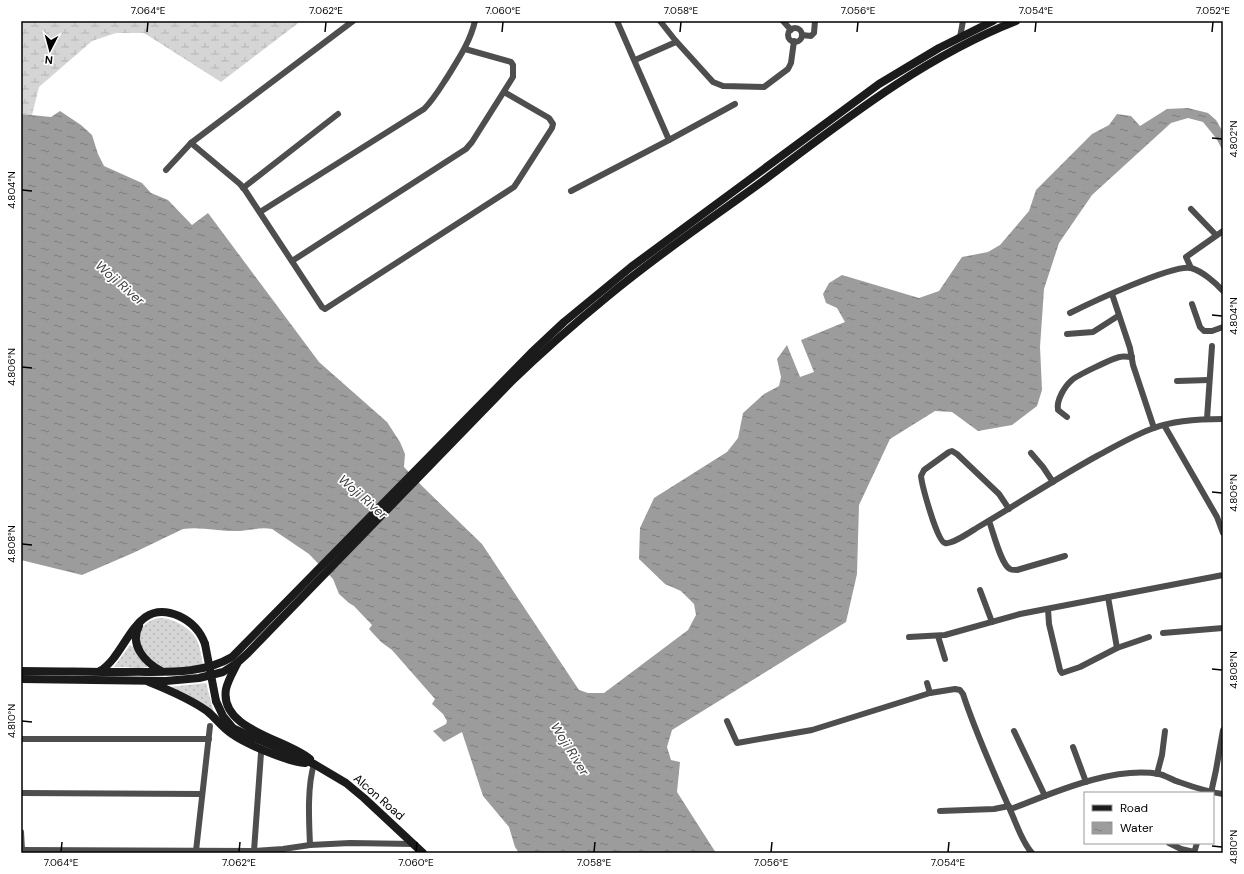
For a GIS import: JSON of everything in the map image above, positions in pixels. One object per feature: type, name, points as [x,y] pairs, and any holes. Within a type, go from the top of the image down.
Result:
[{"type":"main road","points":[[21,680],[172,680],[199,678],[223,672],[237,663],[293,601],[531,353],[594,296],[879,84],[939,48],[993,21]]},
{"type":"main road","points":[[425,465],[543,352],[638,272],[885,91],[944,56],[1000,27],[1016,21]]},
{"type":"main road","points":[[21,671],[178,672],[204,668],[232,657],[293,601]]},
{"type":"main road","points":[[99,672],[114,659],[133,628],[142,619],[154,613],[162,612],[179,616],[197,628],[202,635],[216,700],[223,716],[233,728],[314,764]]},
{"type":"main road","points":[[142,619],[136,634],[136,647],[149,663],[161,671]]},
{"type":"main road","points":[[237,663],[226,689],[226,702],[230,710],[248,728],[297,750],[310,758],[314,764]]},
{"type":"main road","points":[[142,680],[196,704],[211,714],[225,728],[240,739],[291,761],[314,764]]},
{"type":"main road","name":"Alcon Road","points":[[314,764],[356,791],[423,853]]},
{"type":"street","points":[[166,170],[191,143],[353,21]]},
{"type":"street","points":[[260,212],[424,109],[433,100],[465,49],[472,33],[475,21]]},
{"type":"street","points":[[617,21],[669,140]]},
{"type":"street","points":[[660,21],[676,42],[713,82],[723,86],[764,86],[788,69],[792,63],[794,42]]},
{"type":"street","points":[[783,21],[791,30]]},
{"type":"street","points":[[802,35],[811,36],[814,33],[816,21]]},
{"type":"street","points":[[960,37],[963,21]]},
{"type":"street","points":[[791,30],[794,28],[798,29],[802,35]]},
{"type":"street","points":[[791,30],[789,37],[794,42]]},
{"type":"street","points":[[794,42],[799,40],[802,35]]},
{"type":"street","points":[[635,60],[676,42]]},
{"type":"street","points":[[292,262],[466,149],[472,142],[512,77],[513,65],[511,62],[465,49]]},
{"type":"street","points":[[191,143],[243,188],[322,307],[326,309],[514,187],[548,135],[553,124],[549,118],[504,92]]},
{"type":"street","points":[[570,191],[669,140],[734,104]]},
{"type":"street","points":[[243,188],[338,114]]},
{"type":"street","points":[[1191,209],[1216,235]]},
{"type":"street","points":[[1191,268],[1186,257],[1223,231]]},
{"type":"street","points":[[1070,313],[1154,276],[1181,268],[1191,268],[1208,277],[1223,291]]},
{"type":"street","points":[[1112,294],[1154,428]]},
{"type":"street","points":[[1192,304],[1200,327],[1204,332],[1223,327]]},
{"type":"street","points":[[1067,334],[1093,332],[1118,316]]},
{"type":"street","points":[[1207,419],[1212,346]]},
{"type":"street","points":[[1067,417],[1058,410],[1057,406],[1061,394],[1072,379],[1121,356],[1132,357]]},
{"type":"street","points":[[1177,380],[1209,380]]},
{"type":"street","points":[[1009,509],[999,494],[952,451],[924,470],[921,476],[935,528],[941,541],[943,543],[947,543],[956,540],[989,521],[1009,509],[1053,482],[1130,438],[1164,425],[1207,419],[1223,419]]},
{"type":"street","points":[[1164,425],[1218,517],[1223,533]]},
{"type":"street","points":[[1031,453],[1053,482]]},
{"type":"street","points":[[989,521],[1005,565],[1010,570],[1016,570],[1065,556]]},
{"type":"street","points":[[909,637],[938,636],[1020,614],[1223,575]]},
{"type":"street","points":[[980,590],[992,622]]},
{"type":"street","points":[[1108,597],[1117,648]]},
{"type":"street","points":[[1048,609],[1051,631],[1062,673],[1080,667],[1117,648],[1149,637]]},
{"type":"street","points":[[1163,633],[1223,628]]},
{"type":"street","points":[[938,636],[945,658]]},
{"type":"street","points":[[927,682],[930,693]]},
{"type":"street","points":[[727,721],[734,738],[738,743],[812,730],[930,693],[955,689],[960,690],[964,694],[983,746],[1023,838],[1032,853]]},
{"type":"street","points":[[196,851],[210,726]]},
{"type":"street","points":[[1211,792],[1223,730]]},
{"type":"street","points":[[1014,731],[1045,796]]},
{"type":"street","points":[[1157,774],[1162,755],[1165,732]]},
{"type":"street","points":[[21,739],[209,739]]},
{"type":"street","points":[[1073,747],[1086,782]]},
{"type":"street","points":[[254,851],[261,753]]},
{"type":"street","points":[[310,845],[309,820],[312,772],[314,764]]},
{"type":"street","points":[[940,811],[994,810],[1010,808],[1086,782],[1135,772],[1157,774],[1208,792]]},
{"type":"street","points":[[21,793],[202,794]]},
{"type":"street","points":[[21,832],[21,850],[141,852],[283,851],[310,845],[350,843],[414,844]]},
{"type":"street","points":[[1171,844],[1181,849],[1194,852]]},
{"type":"green space","points":[[21,21],[301,21],[221,82],[144,33],[116,33],[92,41],[39,87],[32,115],[21,114]]},
{"type":"green space","points":[[158,618],[174,621],[186,628],[195,636],[199,645],[203,664],[168,668],[159,666],[150,658],[141,646],[140,635],[145,625]]},
{"type":"green space","points":[[130,645],[133,647],[147,667],[114,667]]},
{"type":"green space","points":[[206,683],[214,713],[170,687]]},
{"type":"water","name":"Woji River","points":[[1188,108],[1208,113],[1216,120],[1223,132],[1223,151],[1216,138],[1203,122],[1188,118],[1171,123],[1092,195],[1059,243],[1044,289],[1040,347],[1042,390],[1037,406],[1012,425],[978,431],[952,412],[935,411],[890,439],[859,505],[857,574],[846,622],[672,730],[667,747],[671,760],[680,762],[677,792],[716,853],[519,853],[515,847],[509,827],[483,796],[462,732],[444,742],[433,731],[446,724],[447,721],[443,714],[432,704],[435,699],[392,650],[381,642],[369,629],[372,625],[354,606],[339,594],[333,579],[309,554],[272,529],[260,528],[233,531],[197,528],[183,529],[82,575],[21,560],[21,114],[51,117],[60,111],[81,125],[92,135],[98,154],[104,166],[142,183],[151,193],[168,200],[192,225],[208,213],[319,362],[387,422],[400,442],[405,454],[404,467],[482,544],[579,690],[588,693],[604,693],[688,630],[696,615],[694,604],[681,591],[665,584],[639,559],[640,528],[654,498],[727,452],[738,438],[743,413],[764,394],[779,386],[781,377],[777,359],[787,345],[800,377],[814,372],[801,340],[845,322],[837,308],[826,303],[823,294],[829,283],[842,275],[919,298],[939,291],[962,257],[988,252],[1000,245],[1029,211],[1036,190],[1092,134],[1109,125],[1117,114],[1131,116],[1140,126],[1167,109]]}]
